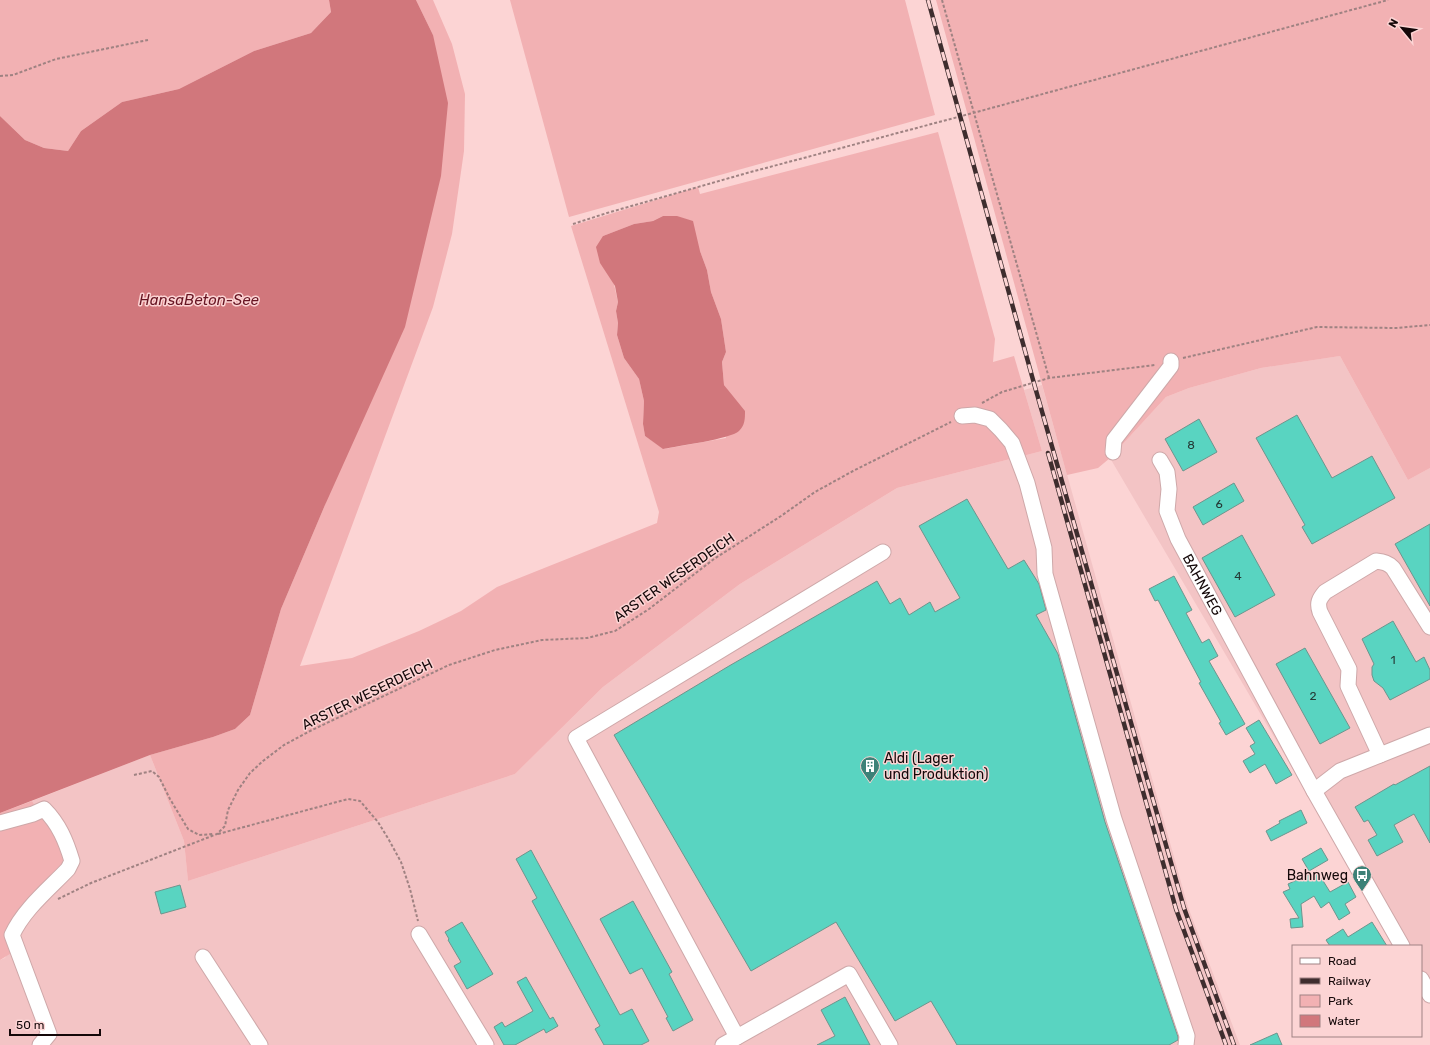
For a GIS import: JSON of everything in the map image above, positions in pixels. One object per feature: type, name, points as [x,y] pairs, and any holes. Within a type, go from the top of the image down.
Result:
[{"type":"street","points":[[1113,452],[1114,440],[1171,366],[1170,361]]},
{"type":"street","points":[[962,416],[975,416],[990,419],[1001,430],[1012,443],[1027,483],[1044,548],[1045,574],[1114,819],[1187,1036],[1186,1045]]},
{"type":"street","name":"BAHNWEG","points":[[1160,460],[1167,472],[1169,489],[1167,511],[1178,539],[1314,791],[1401,945]]},
{"type":"street","points":[[737,1037],[576,738],[883,552]]},
{"type":"street","points":[[1380,755],[1348,686],[1349,669],[1320,612],[1318,605],[1320,598],[1325,592],[1376,561],[1388,563],[1393,568],[1430,627]]},
{"type":"street","points":[[1314,791],[1340,771],[1430,735]]},
{"type":"street","points":[[0,823],[33,814],[44,809],[53,818],[66,840],[72,861],[68,869],[27,912],[17,925],[12,935],[49,1034],[40,1045]]},
{"type":"street","points":[[419,934],[486,1045]]},
{"type":"street","points":[[202,957],[260,1045]]},
{"type":"street","points":[[723,1045],[849,974],[890,1045]]},
{"type":"street","points":[[1422,981],[1430,995]]},
{"type":"path","points":[[942,0],[1049,378]]},
{"type":"path","points":[[573,224],[748,173],[1388,0]]},
{"type":"path","points":[[0,76],[13,75],[56,59],[148,40]]},
{"type":"path","name":"ARSTER WESERDEICH","points":[[217,834],[225,826],[228,810],[238,790],[250,773],[263,761],[284,746],[310,731],[449,665],[495,650],[542,640],[587,638],[615,631],[649,609],[714,559],[781,516],[815,492],[853,471],[962,416],[1002,392],[1049,378],[1147,367],[1317,327],[1396,328],[1430,325]]},
{"type":"path","points":[[134,775],[152,771],[159,777],[188,829],[199,835],[217,834]]},
{"type":"path","points":[[91,883],[217,834],[348,799],[360,801],[378,822],[401,862],[416,912],[419,934]]},
{"type":"shaded area","points":[[1340,356],[1408,480],[1430,468],[1430,1002],[1422,988],[1422,945],[1396,945],[1110,458],[1166,397],[1189,388],[1261,368]]},
{"type":"shaded area","points":[[1042,385],[1188,907],[1240,1045],[0,1045],[0,960],[5,958],[60,843],[32,801],[150,755],[184,841],[188,881],[515,774],[603,687],[740,584],[897,488],[1042,451],[1024,390]]},
{"type":"green space","points":[[0,0],[329,0],[331,12],[311,33],[254,51],[179,89],[122,102],[81,131],[68,151],[44,148],[25,140],[0,116]]},
{"type":"green space","points":[[416,0],[433,0],[452,44],[465,94],[464,151],[452,234],[433,307],[300,666],[352,658],[419,631],[461,611],[497,587],[657,523],[659,512],[571,226],[698,187],[700,194],[938,132],[995,339],[993,362],[1014,356],[1042,451],[897,488],[740,584],[603,687],[515,774],[188,881],[184,841],[150,755],[213,737],[235,729],[250,715],[281,609],[325,505],[433,35]],"holes":[[[663,216],[700,251],[707,270],[711,292],[721,319],[726,352],[722,362],[724,385],[732,396],[726,438],[664,449],[645,436],[643,424],[644,401],[639,379],[624,358],[617,335],[618,323],[616,311],[618,302],[603,236],[634,224],[653,221]]]},
{"type":"green space","points":[[510,0],[905,0],[935,115],[569,217]]},
{"type":"green space","points":[[936,0],[1430,0],[1430,468],[1408,480],[1340,356],[1261,368],[1189,388],[1166,397],[1110,458],[1098,468],[1067,475]]},
{"type":"green space","points":[[32,801],[60,843],[63,859],[61,872],[17,915],[13,952],[0,960],[0,813]]},
{"type":"water","name":"HansaBeton-See","points":[[329,0],[416,0],[433,35],[448,103],[441,176],[405,327],[325,505],[281,609],[250,715],[235,729],[213,737],[150,755],[0,813],[0,116],[25,140],[44,148],[68,151],[81,131],[122,102],[179,89],[254,51],[311,33],[331,12]]},
{"type":"water","points":[[663,216],[677,216],[693,221],[700,251],[707,270],[711,292],[721,319],[726,352],[722,362],[724,385],[745,411],[745,419],[744,424],[739,431],[726,437],[663,449],[645,436],[643,424],[644,401],[639,379],[624,358],[617,335],[618,323],[616,311],[618,302],[615,286],[600,263],[596,247],[603,236],[634,224],[653,221]]},
{"type":"building","points":[[1297,415],[1332,478],[1372,456],[1395,498],[1312,544],[1302,527],[1305,525],[1256,438]]},
{"type":"building","points":[[1199,419],[1217,452],[1183,471],[1165,439]]},
{"type":"building","points":[[1234,483],[1244,501],[1203,525],[1193,507]]},
{"type":"building","name":"Aldi (Lager und Produktion)","points":[[967,499],[1008,569],[1024,560],[1039,584],[1046,610],[1036,615],[1058,654],[1105,822],[1178,1037],[1178,1040],[1169,1045],[957,1045],[931,1001],[895,1021],[836,922],[751,971],[614,735],[729,666],[877,581],[890,604],[900,598],[909,615],[930,602],[935,612],[960,598],[919,526]]},
{"type":"building","points":[[1430,524],[1430,606],[1395,544]]},
{"type":"building","points":[[1242,535],[1275,595],[1235,617],[1202,558]]},
{"type":"building","points":[[1174,576],[1192,610],[1186,613],[1202,643],[1209,639],[1218,656],[1209,661],[1245,724],[1226,735],[1219,723],[1221,722],[1199,683],[1201,682],[1158,600],[1155,601],[1149,589]]},
{"type":"building","points":[[1393,621],[1416,662],[1424,657],[1430,670],[1430,679],[1390,700],[1383,688],[1374,681],[1372,667],[1374,664],[1362,639]]},
{"type":"building","points":[[1305,648],[1350,728],[1320,744],[1276,664]]},
{"type":"building","points":[[1259,720],[1292,775],[1276,784],[1265,764],[1250,773],[1243,761],[1255,754],[1250,746],[1255,743],[1246,728]]},
{"type":"building","points":[[1430,766],[1430,843],[1414,814],[1394,825],[1403,842],[1377,856],[1368,840],[1377,835],[1368,820],[1364,822],[1355,807],[1394,784],[1395,785]]},
{"type":"building","points":[[1301,810],[1307,823],[1271,841],[1266,831],[1280,823],[1279,821]]},
{"type":"building","points":[[1321,848],[1328,860],[1309,871],[1302,859]]},
{"type":"building","points":[[531,850],[620,1015],[632,1009],[649,1041],[641,1045],[604,1045],[595,1029],[600,1026],[532,901],[537,898],[516,859]]},
{"type":"building","points":[[1317,871],[1330,892],[1348,882],[1356,897],[1345,904],[1350,913],[1339,920],[1329,902],[1321,908],[1314,896],[1301,904],[1303,927],[1291,928],[1290,919],[1299,918],[1283,892],[1290,889],[1288,884]]},
{"type":"building","points":[[180,885],[186,907],[161,914],[155,892]]},
{"type":"building","points":[[633,901],[672,972],[669,974],[693,1020],[673,1031],[666,1018],[668,1017],[642,968],[630,974],[600,919]]},
{"type":"building","points":[[462,922],[493,974],[467,989],[454,966],[461,962],[445,932]]},
{"type":"building","points":[[1372,922],[1386,945],[1329,945],[1326,940],[1343,929],[1348,937]]},
{"type":"building","points":[[526,977],[550,1019],[553,1017],[558,1026],[546,1033],[544,1029],[515,1045],[504,1045],[494,1027],[502,1022],[505,1027],[533,1011],[517,982]]},
{"type":"building","points":[[845,997],[870,1045],[817,1045],[835,1036],[821,1010]]},
{"type":"building","points":[[1277,1033],[1282,1045],[1250,1045]]},
{"type":"railway","points":[[928,0],[1035,387],[1184,908],[1234,1045]]},
{"type":"railway","points":[[1048,453],[1176,909],[1226,1045]]},
{"type":"place","name":"Aldi (Lager und Produktion)","points":[[870,783]]},
{"type":"place","name":"Bahnweg","points":[[1362,892]]}]
